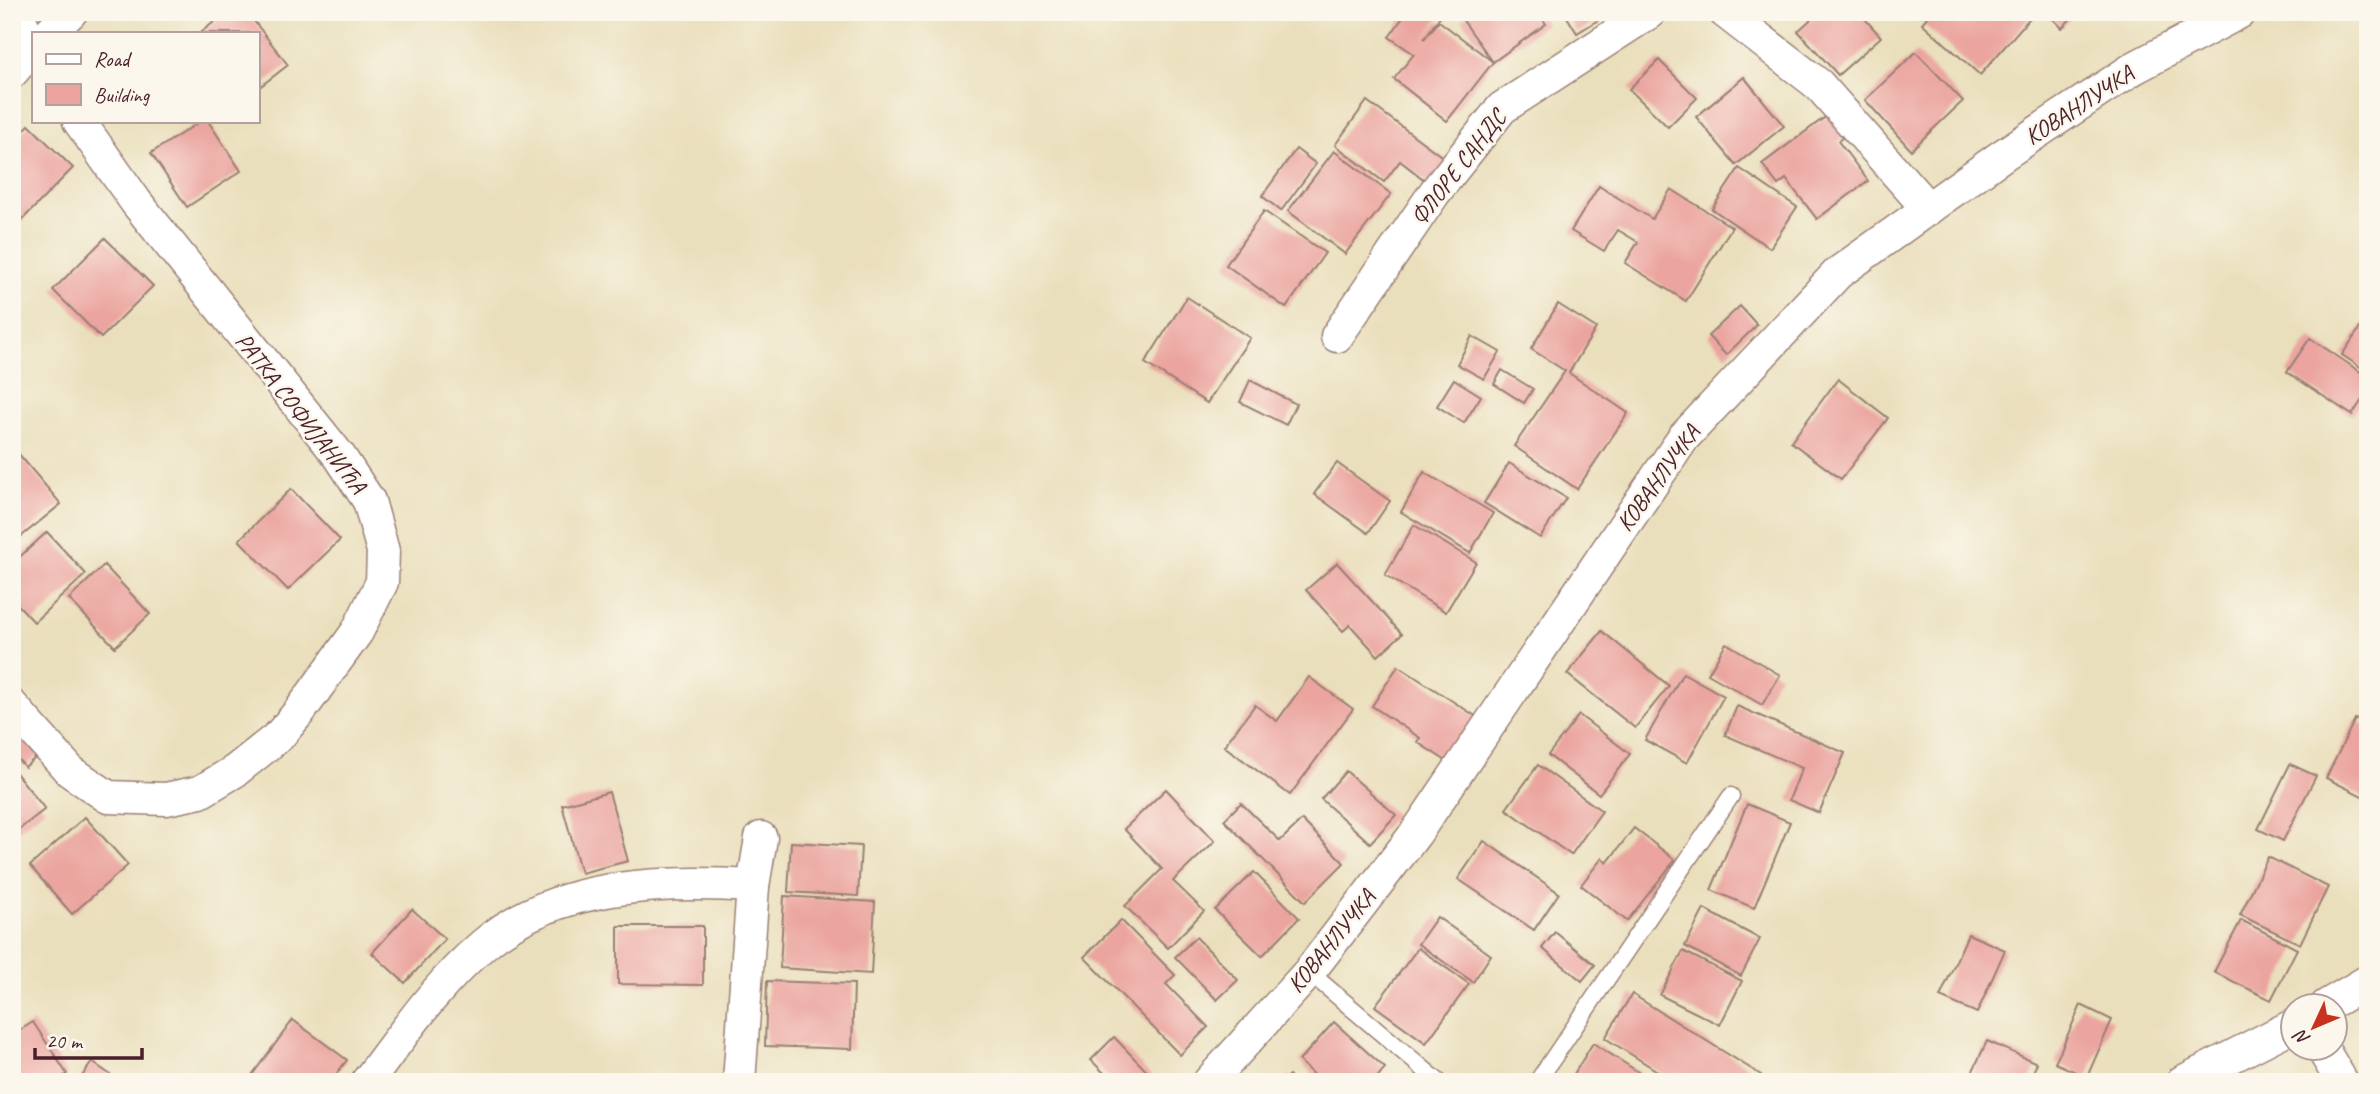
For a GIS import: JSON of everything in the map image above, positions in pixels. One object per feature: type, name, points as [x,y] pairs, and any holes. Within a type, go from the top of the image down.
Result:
[{"type":"street","points":[[18,12],[32,52]]},
{"type":"street","points":[[52,32],[71,12]]},
{"type":"street","name":"ФЛОРЕ САНДС","points":[[1337,336],[1435,192],[1502,108],[1650,12]]},
{"type":"street","points":[[1725,12],[1819,85],[1928,209]]},
{"type":"street","name":"КОВАНЛУЧКА","points":[[1209,1082],[1308,972],[1424,822],[1684,437],[1838,273],[2134,68],[2240,12]]},
{"type":"street","name":"РАТКА СОФИЈАНИЋА","points":[[12,706],[70,771],[108,796],[166,799],[200,792],[235,771],[286,728],[357,632],[382,582],[383,551],[369,501],[362,490],[340,457],[136,202],[80,122]]},
{"type":"street","points":[[739,1082],[753,886],[761,838]]},
{"type":"street","points":[[367,1082],[402,1030],[445,981],[486,942],[523,919],[572,900],[638,886],[695,882],[753,886]]},
{"type":"street","points":[[2348,993],[2368,981]]},
{"type":"street","points":[[2182,1082],[2278,1033]]},
{"type":"street","points":[[2330,1062],[2342,1082]]},
{"type":"lane","points":[[1537,1082],[1731,796]]},
{"type":"lane","points":[[1308,972],[1439,1082]]},
{"type":"building","points":[[227,12],[247,12],[288,65],[259,87],[259,32],[201,32]]},
{"type":"building","points":[[1407,12],[1443,12],[1424,39],[1439,21],[1493,62],[1447,121],[1394,79],[1414,54],[1389,37]]},
{"type":"building","points":[[1473,12],[1538,12],[1546,24],[1493,62],[1462,19]]},
{"type":"building","points":[[1564,12],[1611,12],[1577,33]]},
{"type":"building","points":[[1819,12],[1859,12],[1881,37],[1838,75],[1798,31]]},
{"type":"building","points":[[1932,12],[2035,12],[1980,75],[1922,23]]},
{"type":"building","points":[[2046,12],[2077,12],[2062,28]]},
{"type":"building","points":[[1916,52],[1963,101],[1911,150],[1865,100]]},
{"type":"building","points":[[1659,60],[1697,98],[1668,127],[1629,89]]},
{"type":"building","points":[[1744,77],[1784,126],[1736,165],[1696,117]]},
{"type":"building","points":[[1367,101],[1448,161],[1431,185],[1400,161],[1384,182],[1335,145]]},
{"type":"building","points":[[1832,112],[1848,133],[1838,141],[1868,181],[1817,219],[1786,179],[1778,185],[1762,164]]},
{"type":"building","points":[[199,122],[209,122],[241,171],[187,207],[151,153]]},
{"type":"building","points":[[29,125],[73,168],[16,226],[12,222],[12,142]]},
{"type":"building","points":[[1296,149],[1316,164],[1281,211],[1262,196]]},
{"type":"building","points":[[1334,151],[1391,194],[1345,254],[1288,211]]},
{"type":"building","points":[[1739,168],[1797,207],[1770,248],[1712,209]]},
{"type":"building","points":[[1599,186],[1652,219],[1671,189],[1732,227],[1686,301],[1625,263],[1638,242],[1618,230],[1604,251],[1571,231]]},
{"type":"building","points":[[1264,211],[1325,253],[1286,308],[1226,265]]},
{"type":"building","points":[[105,238],[153,286],[101,338],[53,290]]},
{"type":"building","points":[[1187,297],[1250,338],[1207,403],[1145,363]]},
{"type":"building","points":[[1558,304],[1596,328],[1569,373],[1628,413],[1577,489],[1514,446],[1565,371],[1531,349]]},
{"type":"building","points":[[1740,306],[1757,325],[1726,355],[1708,336]]},
{"type":"building","points":[[2368,316],[2368,372],[2342,355]]},
{"type":"building","points":[[1472,336],[1500,352],[1484,379],[1457,364]]},
{"type":"building","points":[[2310,338],[2368,377],[2368,391],[2352,415],[2287,372]]},
{"type":"building","points":[[1502,370],[1533,389],[1524,403],[1494,384]]},
{"type":"building","points":[[1454,379],[1481,396],[1464,423],[1437,406]]},
{"type":"building","points":[[1838,379],[1888,418],[1841,479],[1791,442]]},
{"type":"building","points":[[1250,380],[1296,404],[1286,425],[1240,402]]},
{"type":"building","points":[[12,446],[61,504],[12,544]]},
{"type":"building","points":[[1337,463],[1390,501],[1368,533],[1314,494]]},
{"type":"building","points":[[1509,463],[1566,498],[1540,538],[1484,503]]},
{"type":"building","points":[[1424,472],[1493,513],[1470,553],[1401,512]]},
{"type":"building","points":[[291,489],[340,540],[288,590],[239,540]]},
{"type":"building","points":[[1414,525],[1476,562],[1446,612],[1385,575]]},
{"type":"building","points":[[47,532],[86,574],[34,622],[12,598],[12,564]]},
{"type":"building","points":[[1337,563],[1402,634],[1378,656],[1350,625],[1343,631],[1306,590]]},
{"type":"building","points":[[104,565],[150,614],[115,647],[69,599]]},
{"type":"building","points":[[1602,631],[1669,686],[1635,728],[1567,674]]},
{"type":"building","points":[[1726,643],[1780,675],[1762,705],[1708,674]]},
{"type":"building","points":[[1398,666],[1477,717],[1448,762],[1417,742],[1420,738],[1372,706]]},
{"type":"building","points":[[1683,673],[1724,696],[1687,763],[1645,740]]},
{"type":"building","points":[[1309,677],[1353,709],[1290,795],[1224,746],[1255,705],[1277,721]]},
{"type":"building","points":[[1737,706],[1845,753],[1819,813],[1789,800],[1802,768],[1725,735]]},
{"type":"building","points":[[1579,715],[1630,754],[1599,794],[1548,755]]},
{"type":"building","points":[[2355,719],[2368,726],[2368,799],[2326,778]]},
{"type":"building","points":[[12,727],[45,749],[25,767],[12,753]]},
{"type":"building","points":[[2290,764],[2316,776],[2283,841],[2258,829]]},
{"type":"building","points":[[1538,765],[1602,811],[1571,855],[1506,809]]},
{"type":"building","points":[[12,768],[45,809],[12,835]]},
{"type":"building","points":[[1346,771],[1396,815],[1370,843],[1321,799]]},
{"type":"building","points":[[1166,789],[1215,841],[1173,881],[1204,911],[1168,948],[1125,906],[1162,869],[1124,829]]},
{"type":"building","points":[[609,792],[628,861],[581,873],[562,805]]},
{"type":"building","points":[[1241,803],[1280,841],[1302,820],[1344,863],[1305,902],[1224,820]]},
{"type":"building","points":[[1747,804],[1790,822],[1754,908],[1711,890]]},
{"type":"building","points":[[85,817],[128,865],[72,914],[30,866]]},
{"type":"building","points":[[1634,828],[1675,860],[1627,921],[1581,885],[1602,858],[1607,863]]},
{"type":"building","points":[[1484,841],[1559,893],[1534,930],[1458,879]]},
{"type":"building","points":[[791,842],[861,846],[858,896],[788,892]]},
{"type":"building","points":[[2268,857],[2328,887],[2300,944],[2240,915]]},
{"type":"building","points":[[1254,872],[1299,918],[1262,956],[1215,910]]},
{"type":"building","points":[[784,896],[875,902],[871,974],[780,968]]},
{"type":"building","points":[[412,909],[445,939],[405,983],[372,953]]},
{"type":"building","points":[[1704,909],[1760,939],[1741,976],[1685,946]]},
{"type":"building","points":[[1437,917],[1491,955],[1473,982],[1418,944]]},
{"type":"building","points":[[1121,920],[1175,975],[1166,984],[1208,1027],[1180,1055],[1084,957]]},
{"type":"building","points":[[2241,920],[2297,949],[2271,1000],[2214,972]]},
{"type":"building","points":[[618,926],[703,926],[703,985],[618,984]]},
{"type":"building","points":[[1555,932],[1595,965],[1582,981],[1542,948]]},
{"type":"building","points":[[1968,934],[2005,950],[1977,1013],[1940,997]]},
{"type":"building","points":[[1196,937],[1238,980],[1217,1000],[1175,957]]},
{"type":"building","points":[[1418,948],[1469,984],[1426,1043],[1375,1006]]},
{"type":"building","points":[[1683,951],[1742,981],[1720,1025],[1660,995]]},
{"type":"building","points":[[767,981],[854,984],[852,1049],[765,1046]]},
{"type":"building","points":[[1632,994],[1761,1075],[1757,1082],[1675,1082],[1605,1038]]},
{"type":"building","points":[[2081,1005],[2112,1020],[2087,1077],[2055,1063]]},
{"type":"building","points":[[293,1020],[347,1060],[330,1082],[261,1082],[252,1075]]},
{"type":"building","points":[[33,1022],[67,1074],[55,1082],[12,1082],[12,1035]]},
{"type":"building","points":[[1334,1022],[1385,1068],[1373,1082],[1321,1082],[1299,1061]]},
{"type":"building","points":[[1114,1037],[1157,1082],[1113,1082],[1091,1060]]},
{"type":"building","points":[[1987,1041],[2037,1063],[2029,1082],[1980,1082],[1970,1077]]},
{"type":"building","points":[[1593,1043],[1654,1082],[1569,1082]]},
{"type":"building","points":[[92,1062],[121,1082],[78,1082]]},
{"type":"building","points":[[1289,1075],[1295,1082],[1282,1082]]}]
